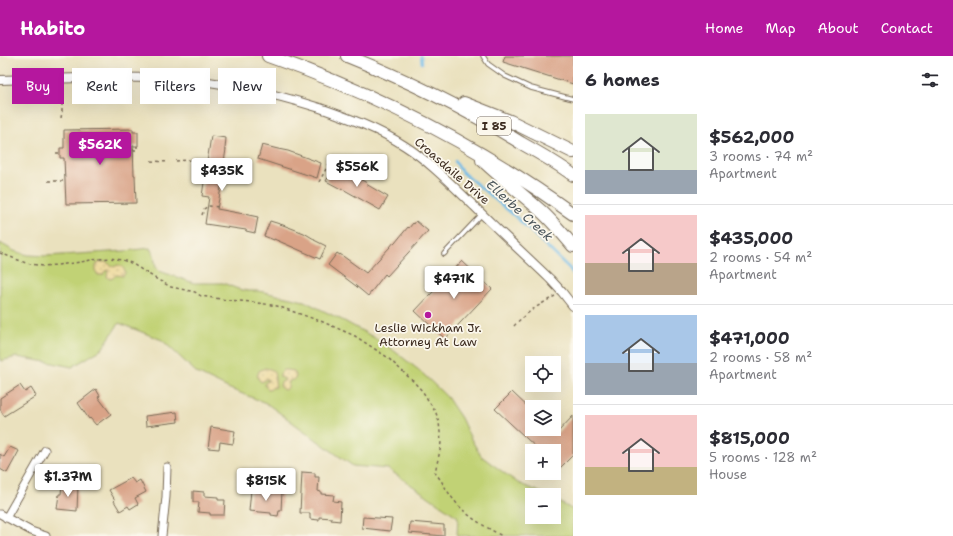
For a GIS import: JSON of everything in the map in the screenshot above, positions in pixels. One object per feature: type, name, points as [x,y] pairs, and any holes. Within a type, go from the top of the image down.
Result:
[{"type":"highway","name":"I 85","points":[[268,56],[300,67],[378,99],[439,130],[464,143],[548,195],[573,214]]},
{"type":"highway","name":"I 85","points":[[346,56],[411,83],[460,108],[495,127],[573,176]]},
{"type":"highway","points":[[411,83],[510,121],[573,152]]},
{"type":"highway","points":[[464,143],[499,177],[522,194],[542,212],[573,246]]},
{"type":"street","name":"Croasdaile Drive","points":[[0,80],[126,77],[180,79],[210,82],[302,102],[350,119],[379,131],[399,142],[426,162],[550,279],[573,306]]},
{"type":"street","points":[[45,450],[3,516],[31,531],[46,536]]},
{"type":"street","points":[[162,536],[167,467]]},
{"type":"lane","points":[[483,56],[488,64],[505,76],[531,88],[573,99]]},
{"type":"lane","points":[[444,254],[482,214]]},
{"type":"path","points":[[61,118],[62,104]]},
{"type":"path","points":[[134,150],[137,150],[137,146]]},
{"type":"path","points":[[319,182],[333,156]]},
{"type":"path","points":[[176,161],[188,160],[200,162],[200,178],[201,180],[205,181]]},
{"type":"path","points":[[152,161],[169,162]]},
{"type":"path","points":[[48,181],[65,180]]},
{"type":"path","points":[[202,214],[204,209],[208,206],[221,207]]},
{"type":"path","points":[[0,253],[26,263],[43,266],[63,265],[110,258],[122,260],[131,263],[171,287],[195,292],[201,296],[277,306],[323,322],[355,336],[387,357],[423,392],[436,413],[439,422],[441,442],[435,472],[436,474],[454,500],[464,511],[486,527],[502,536]]},
{"type":"path","points":[[514,326],[519,319],[562,292]]},
{"type":"green space","points":[[0,243],[14,251],[28,255],[47,256],[150,248],[154,256],[156,268],[159,271],[194,283],[223,283],[238,289],[259,291],[304,301],[384,343],[420,371],[447,397],[461,418],[481,456],[518,483],[530,488],[525,488],[525,524],[561,524],[561,503],[573,510],[573,536],[457,536],[458,517],[388,469],[353,466],[266,403],[230,389],[197,373],[162,340],[119,323],[102,349],[72,367],[17,357],[0,361]]},
{"type":"sand","points":[[101,262],[106,262],[114,267],[119,265],[124,269],[125,273],[123,276],[116,275],[110,279],[107,277],[108,270],[105,271],[103,275],[98,275],[96,272],[96,266]]},
{"type":"sand","points":[[265,368],[274,371],[276,387],[268,389],[265,386],[265,383],[268,379],[262,382],[257,377],[259,371]]},
{"type":"sand","points":[[284,370],[294,371],[296,376],[295,379],[289,381],[288,388],[285,390],[280,386],[281,382],[285,379],[280,377],[280,374]]},
{"type":"building","points":[[505,56],[573,56],[573,84],[503,62]]},
{"type":"building","points":[[133,129],[133,132],[138,132],[138,146],[133,146],[136,203],[66,204],[64,158],[60,158],[60,148],[64,148],[64,130]]},
{"type":"building","points":[[211,136],[226,138],[226,149],[217,209],[258,217],[255,233],[246,230],[205,224],[209,197],[202,196]]},
{"type":"building","points":[[262,145],[288,151],[321,163],[317,178],[258,159]]},
{"type":"building","points":[[334,167],[367,183],[366,184],[388,197],[380,210],[326,181]]},
{"type":"building","points":[[270,221],[304,233],[326,246],[320,259],[264,236]]},
{"type":"building","points":[[416,221],[428,231],[387,276],[385,274],[368,296],[328,265],[337,253],[366,273],[408,227],[409,228]]},
{"type":"building","points":[[462,261],[492,289],[445,339],[415,311]]},
{"type":"building","points":[[20,385],[25,392],[31,388],[36,396],[4,416],[0,409],[0,398]]},
{"type":"building","points":[[96,389],[100,396],[98,397],[111,414],[96,425],[90,418],[89,419],[78,403]]},
{"type":"building","points":[[512,392],[525,404],[525,436],[561,436],[561,429],[573,416],[573,455],[561,467],[561,444],[532,444],[495,409]]},
{"type":"building","points":[[177,412],[178,422],[146,426],[145,416]]},
{"type":"building","points":[[211,427],[235,431],[233,444],[220,442],[219,449],[208,448]]},
{"type":"building","points":[[10,447],[19,451],[7,473],[0,469],[0,454],[4,457]]},
{"type":"building","points":[[302,472],[315,473],[315,477],[319,477],[318,491],[321,492],[321,494],[334,495],[333,501],[341,502],[340,521],[331,520],[332,518],[319,517],[319,520],[310,519],[310,513],[300,513]]},
{"type":"building","points":[[131,478],[135,483],[140,480],[146,492],[135,498],[138,504],[130,509],[128,506],[120,511],[109,490]]},
{"type":"building","points":[[62,484],[78,485],[77,511],[57,509]]},
{"type":"building","points":[[251,490],[274,492],[274,490],[282,491],[281,511],[279,511],[278,516],[271,515],[271,513],[249,511]]},
{"type":"building","points":[[193,491],[204,492],[204,496],[218,497],[218,500],[225,500],[224,515],[210,515],[210,513],[198,512],[199,502],[193,502]]},
{"type":"building","points":[[363,517],[392,519],[390,531],[362,528]]},
{"type":"building","points":[[410,522],[444,525],[444,536],[409,533]]},
{"type":"waterway","name":"Ellerbe Creek","points":[[421,56],[422,63]]},
{"type":"waterway","name":"Ellerbe Creek","points":[[455,161],[461,171],[516,217],[569,268],[573,274]]},
{"type":"place","name":"Leslie Wickham Jr. Attorney At Law","points":[[428,315]]}]
